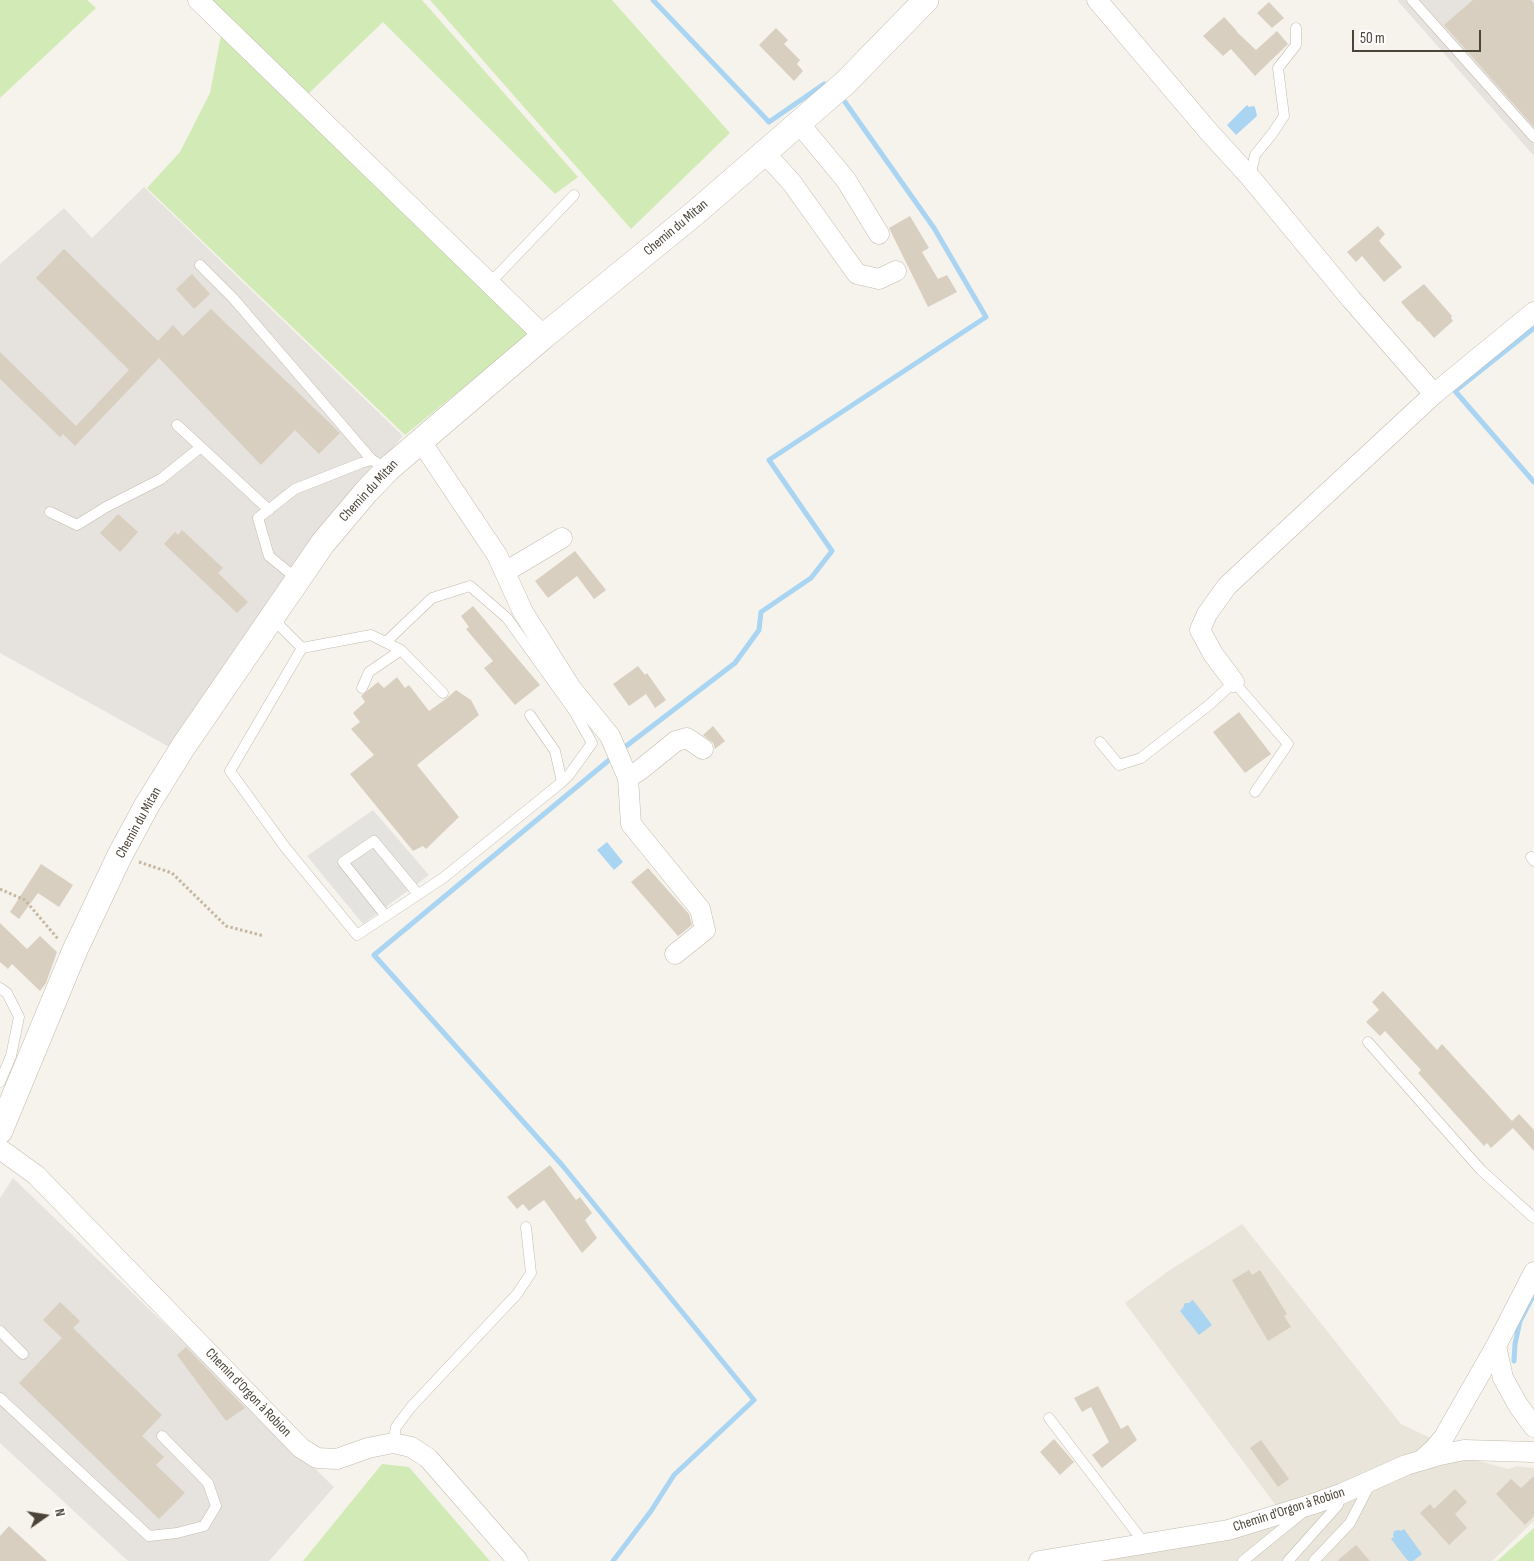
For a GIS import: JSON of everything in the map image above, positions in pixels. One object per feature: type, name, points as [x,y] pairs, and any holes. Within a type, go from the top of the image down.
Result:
[{"type":"street","points":[[198,0],[544,336]]},
{"type":"street","name":"Chemin du Mitan","points":[[0,1131],[75,950],[120,855],[147,805],[183,747],[297,579],[323,543],[366,492],[380,464],[420,440],[695,213],[845,83],[926,0]]},
{"type":"street","points":[[1097,0],[1434,394]]},
{"type":"street","points":[[798,122],[846,180],[879,234]]},
{"type":"street","points":[[764,152],[792,183],[857,274],[879,279],[896,271]]},
{"type":"street","points":[[1234,682],[1213,654],[1200,630],[1207,614],[1227,586],[1434,394],[1534,312]]},
{"type":"street","points":[[420,440],[497,555],[523,612],[571,688],[598,708],[628,778],[631,824],[700,909],[705,930],[675,954]]},
{"type":"street","points":[[505,572],[562,538]]},
{"type":"street","points":[[628,778],[676,741],[687,738],[703,749]]},
{"type":"street","name":"Chemin d'Orgon à Robion","points":[[0,1149],[36,1175],[301,1448],[317,1458],[337,1460],[368,1448],[393,1443],[411,1447],[428,1458],[518,1561]]},
{"type":"street","points":[[1423,1459],[1436,1448],[1444,1437],[1496,1346],[1534,1272]]},
{"type":"street","points":[[1496,1346],[1503,1378],[1518,1405],[1534,1427]]},
{"type":"street","name":"Chemin d'Orgon à Robion","points":[[1039,1561],[1228,1530],[1342,1494],[1423,1459],[1464,1450],[1534,1452]]},
{"type":"lane","points":[[1412,0],[1534,137]]},
{"type":"lane","points":[[1250,177],[1255,155],[1284,116],[1278,68],[1296,45],[1296,28]]},
{"type":"lane","points":[[490,283],[574,195]]},
{"type":"lane","points":[[200,265],[233,298],[380,464]]},
{"type":"lane","points":[[177,425],[269,510]]},
{"type":"lane","points":[[50,512],[77,525],[106,507],[162,479],[201,447]]},
{"type":"lane","points":[[297,579],[269,556],[258,518],[295,489],[361,463],[380,464]]},
{"type":"lane","points":[[386,642],[432,598],[470,586],[508,618],[574,711],[592,743],[562,782],[443,878],[357,935],[285,847],[230,771],[302,648],[371,635],[401,650],[443,694]]},
{"type":"lane","points":[[272,617],[302,648]]},
{"type":"lane","points":[[362,688],[369,672],[401,650]]},
{"type":"lane","points":[[1100,742],[1119,765],[1141,758],[1209,705],[1234,682],[1288,744],[1255,792]]},
{"type":"lane","points":[[530,715],[555,751],[562,782]]},
{"type":"lane","points":[[385,916],[343,862],[374,841],[418,894]]},
{"type":"lane","points":[[0,988],[8,993],[19,1017],[11,1056],[0,1082]]},
{"type":"lane","points":[[1368,1042],[1480,1170],[1534,1218]]},
{"type":"lane","points":[[393,1443],[396,1427],[411,1407],[517,1294],[531,1273],[526,1227]]},
{"type":"lane","points":[[0,1331],[23,1354]]},
{"type":"lane","points":[[0,1398],[150,1536],[177,1534],[204,1526],[216,1506],[208,1483],[162,1436]]},
{"type":"lane","points":[[1050,1418],[1145,1544]]},
{"type":"lane","points":[[1314,1561],[1350,1523],[1371,1481]]},
{"type":"lane","points":[[1288,1561],[1338,1505],[1342,1494]]},
{"type":"lane","points":[[1243,1561],[1313,1504]]},
{"type":"path","points":[[120,855],[172,873],[226,926],[264,936]]},
{"type":"path","points":[[0,889],[25,900],[62,943],[75,950]]},
{"type":"shaded area","points":[[1397,0],[1534,0],[1534,156]]},
{"type":"shaded area","points":[[144,187],[403,436],[363,483],[171,748],[0,653],[0,264],[64,208],[92,238]]},
{"type":"shaded area","points":[[373,810],[429,875],[363,924],[307,856]]},
{"type":"shaded area","points":[[13,1178],[334,1487],[269,1561],[128,1561],[0,1443],[0,1198]]},
{"type":"shaded area","points":[[1242,1224],[1401,1424],[1479,1461],[1509,1469],[1516,1466],[1534,1468],[1534,1521],[1492,1561],[1073,1561],[1286,1519],[1125,1303],[1167,1272]]},
{"type":"green space","points":[[0,0],[87,0],[96,8],[0,98]]},
{"type":"green space","points":[[208,0],[422,0],[578,177],[555,194],[383,22],[307,95]]},
{"type":"green space","points":[[430,0],[612,0],[730,133],[631,229]]},
{"type":"green space","points":[[222,30],[532,332],[405,435],[147,188],[180,152],[210,93]]},
{"type":"green space","points":[[382,1464],[409,1467],[490,1561],[303,1561]]},
{"type":"green space","points":[[1534,1528],[1534,1561],[1497,1561]]},
{"type":"water","points":[[1247,105],[1255,107],[1257,116],[1236,135],[1227,125]]},
{"type":"water","points":[[607,842],[623,862],[614,870],[597,850]]},
{"type":"water","points":[[1193,1300],[1212,1325],[1199,1335],[1180,1311],[1185,1303]]},
{"type":"water","points":[[1404,1529],[1422,1554],[1413,1561],[1408,1561],[1391,1539],[1394,1537],[1394,1531]]},
{"type":"building","points":[[1473,0],[1531,0],[1534,4],[1534,127],[1444,25]]},
{"type":"building","points":[[1269,2],[1284,18],[1272,28],[1257,13]]},
{"type":"building","points":[[1224,17],[1256,50],[1277,31],[1288,44],[1255,76],[1231,49],[1223,56],[1203,36]]},
{"type":"building","points":[[776,28],[788,40],[784,44],[800,60],[797,64],[803,71],[794,81],[759,45]]},
{"type":"building","points":[[910,216],[929,248],[922,252],[938,279],[947,275],[957,292],[928,307],[889,228]]},
{"type":"building","points":[[1378,226],[1385,234],[1379,241],[1402,267],[1384,282],[1362,256],[1356,262],[1347,252]]},
{"type":"building","points":[[64,249],[158,341],[173,325],[183,336],[211,309],[340,433],[319,454],[295,430],[261,465],[159,358],[75,446],[63,434],[60,437],[0,379],[0,352],[76,426],[129,370],[36,278]]},
{"type":"building","points":[[192,274],[210,294],[194,309],[176,289]]},
{"type":"building","points":[[1424,284],[1452,316],[1453,321],[1434,338],[1401,302]]},
{"type":"building","points":[[118,514],[138,532],[120,552],[100,533]]},
{"type":"building","points":[[182,530],[223,568],[218,573],[248,602],[237,613],[164,544],[175,532],[178,535]]},
{"type":"building","points":[[575,551],[606,590],[594,599],[577,576],[548,598],[535,581]]},
{"type":"building","points":[[473,606],[540,685],[515,705],[484,668],[493,661],[466,629],[469,627],[461,616]]},
{"type":"building","points":[[638,666],[645,675],[647,673],[666,700],[655,708],[646,694],[629,706],[613,684]]},
{"type":"building","points":[[397,677],[405,688],[409,685],[429,711],[456,690],[471,700],[479,715],[417,765],[459,817],[426,849],[423,846],[413,851],[350,774],[374,755],[351,729],[360,722],[353,713],[365,702],[361,696],[378,682],[384,688]]},
{"type":"building","points":[[1239,712],[1271,754],[1245,773],[1213,732]]},
{"type":"building","points":[[713,726],[725,741],[715,749],[713,743],[703,735]]},
{"type":"building","points":[[41,864],[73,885],[59,907],[38,893],[19,919],[10,912]]},
{"type":"building","points":[[648,868],[689,914],[692,925],[678,936],[631,882]]},
{"type":"building","points":[[0,923],[27,949],[40,936],[57,952],[46,983],[40,991],[12,964],[8,969],[0,962]]},
{"type":"building","points":[[1383,991],[1437,1050],[1442,1044],[1512,1121],[1519,1114],[1534,1130],[1534,1151],[1513,1128],[1491,1148],[1487,1143],[1484,1146],[1418,1073],[1421,1070],[1385,1031],[1380,1036],[1366,1022],[1379,1010],[1372,1002]]},
{"type":"building","points":[[550,1165],[576,1200],[580,1197],[592,1213],[585,1220],[597,1238],[582,1253],[544,1200],[529,1211],[523,1204],[517,1209],[507,1197]]},
{"type":"building","points":[[1249,1270],[1252,1275],[1260,1270],[1287,1314],[1284,1316],[1291,1327],[1268,1341],[1232,1280]]},
{"type":"building","points":[[60,1302],[80,1321],[73,1328],[162,1415],[142,1436],[164,1457],[156,1465],[185,1493],[159,1519],[19,1383],[62,1338],[43,1320]]},
{"type":"building","points":[[186,1347],[245,1408],[226,1421],[177,1355]]},
{"type":"building","points":[[1098,1386],[1121,1429],[1128,1425],[1137,1440],[1102,1468],[1092,1455],[1109,1442],[1091,1407],[1082,1412],[1074,1398]]},
{"type":"building","points":[[1054,1439],[1074,1462],[1060,1475],[1040,1452]]},
{"type":"building","points":[[1261,1440],[1289,1479],[1278,1487],[1250,1448]]},
{"type":"building","points":[[1534,1476],[1534,1516],[1525,1525],[1496,1494],[1511,1479],[1521,1488]]},
{"type":"building","points":[[1455,1489],[1467,1502],[1455,1514],[1467,1528],[1449,1545],[1420,1513],[1430,1504],[1434,1509]]},
{"type":"building","points":[[9,1526],[47,1561],[0,1561],[0,1536]]},
{"type":"building","points":[[1356,1545],[1370,1561],[1337,1561]]},
{"type":"waterway","points":[[653,0],[769,122],[824,84],[828,85]]},
{"type":"waterway","points":[[621,750],[735,663],[759,630],[761,612],[811,578],[832,551],[769,460],[986,317],[934,228],[845,102]]},
{"type":"waterway","points":[[1534,328],[1455,391],[1534,482]]},
{"type":"waterway","points":[[613,1561],[651,1511],[674,1475],[754,1400],[562,1165],[374,955],[614,756]]},
{"type":"waterway","points":[[1514,1361],[1515,1344],[1520,1321],[1534,1294]]}]
